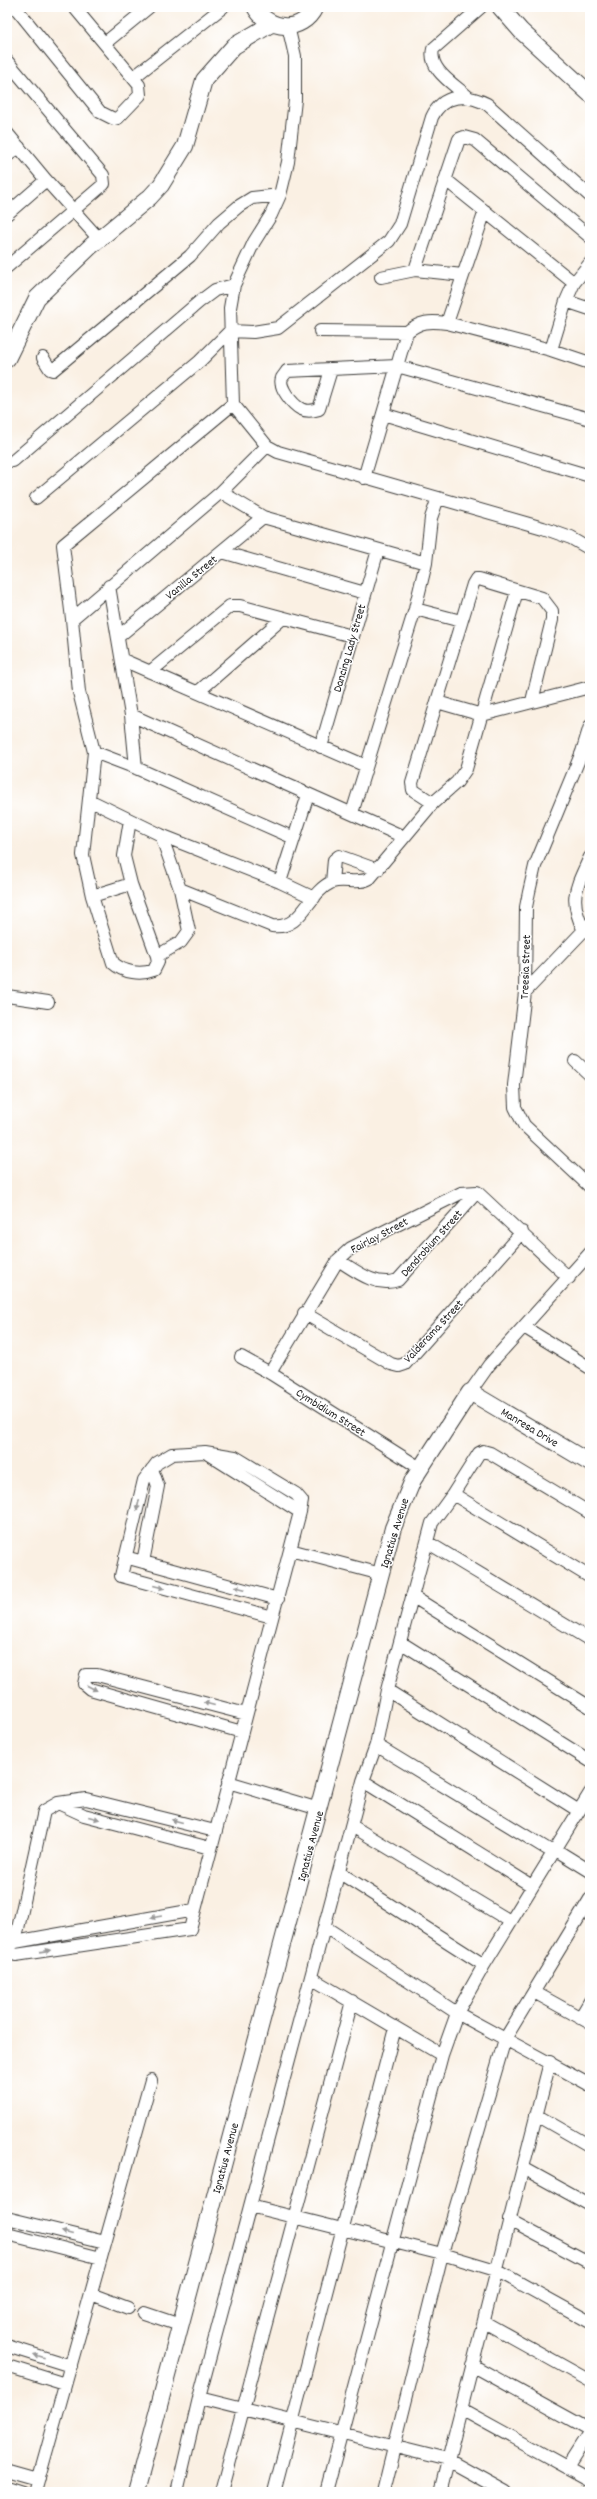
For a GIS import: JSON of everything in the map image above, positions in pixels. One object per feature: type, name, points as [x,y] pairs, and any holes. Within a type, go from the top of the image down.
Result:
[{"type":"street","points":[[15,7],[100,112],[105,115],[118,118],[140,95],[139,85],[134,77],[104,43],[81,10]]},
{"type":"street","points":[[104,43],[149,7]]},
{"type":"street","points":[[134,77],[224,7]]},
{"type":"street","points":[[255,8],[262,18],[271,24],[288,26],[304,21],[315,7]]},
{"type":"street","points":[[468,97],[436,69],[432,63],[433,49],[481,7]]},
{"type":"street","points":[[500,7],[521,31],[588,90]]},
{"type":"street","points":[[243,38],[255,8]]},
{"type":"street","points":[[7,359],[37,298],[99,239],[150,197],[161,184],[185,146],[204,80],[229,50],[243,38],[271,24]]},
{"type":"street","points":[[288,26],[295,56],[295,100],[288,162],[280,195],[271,215],[254,242],[234,285],[230,308],[233,404],[266,446],[293,457],[543,528],[571,538],[590,549]]},
{"type":"street","points":[[7,61],[103,175],[104,184],[7,267]]},
{"type":"street","points":[[230,330],[253,332],[278,328],[389,241],[400,224],[436,109],[444,101],[457,96],[468,97],[487,104],[590,196]]},
{"type":"street","points":[[7,133],[46,180],[99,239]]},
{"type":"street","points":[[415,270],[459,139],[470,137],[590,237]]},
{"type":"street","points":[[7,156],[19,147]]},
{"type":"street","points":[[7,214],[46,180]]},
{"type":"street","points":[[446,180],[574,283]]},
{"type":"street","points":[[43,358],[50,369],[53,370],[190,256],[219,223],[239,206],[252,198],[280,195]]},
{"type":"street","points":[[447,323],[484,211]]},
{"type":"street","points":[[551,350],[566,301],[574,283],[590,263]]},
{"type":"street","points":[[381,276],[415,270],[463,275]]},
{"type":"street","points":[[13,461],[199,302],[215,290],[234,285]]},
{"type":"street","points":[[566,301],[590,309]]},
{"type":"street","points":[[364,478],[407,332],[417,324],[430,321],[447,323],[551,350],[590,363]]},
{"type":"street","points":[[36,498],[200,361],[230,330]]},
{"type":"street","points":[[320,331],[407,332]]},
{"type":"street","points":[[331,370],[319,409],[311,412],[302,410],[294,404],[281,385],[281,378],[287,371],[397,366],[590,420]]},
{"type":"street","points":[[130,820],[124,856],[131,884],[157,956],[157,966],[147,972],[128,970],[113,963],[92,896],[83,849],[94,752],[79,692],[63,545],[233,404]]},
{"type":"street","points":[[383,414],[590,476]]},
{"type":"street","points":[[72,618],[221,492],[266,446]]},
{"type":"street","points":[[221,492],[263,517],[426,563]]},
{"type":"street","points":[[352,813],[415,609],[426,563],[431,518],[438,498]]},
{"type":"street","name":"Vanilla Street","points":[[119,636],[263,517]]},
{"type":"street","name":"Dancing Lady Street","points":[[321,747],[378,550]]},
{"type":"street","points":[[222,552],[365,593]]},
{"type":"street","points":[[433,803],[416,793],[412,787],[461,621],[476,579],[542,598],[552,611],[552,620],[532,701]]},
{"type":"street","points":[[109,586],[123,660],[131,715],[136,768]]},
{"type":"street","points":[[180,889],[272,926],[282,927],[290,924],[314,898],[332,882],[366,880],[378,870],[433,803],[463,774],[482,715],[517,591]]},
{"type":"street","points":[[150,672],[230,606],[240,606],[352,636]]},
{"type":"street","points":[[415,609],[461,621]]},
{"type":"street","points":[[198,692],[283,618]]},
{"type":"street","points":[[123,660],[366,766]]},
{"type":"street","points":[[437,702],[482,715],[590,687]]},
{"type":"street","points":[[131,715],[404,837]]},
{"type":"street","name":"Treesia Street","points":[[590,726],[582,752],[536,866],[529,892],[526,907],[525,992],[514,1085],[515,1107],[524,1125],[590,1187]]},
{"type":"street","points":[[94,752],[136,768],[294,838]]},
{"type":"street","points":[[280,882],[308,795]]},
{"type":"street","points":[[89,800],[161,835],[280,882],[314,898]]},
{"type":"street","points":[[157,956],[181,942],[189,931],[180,889],[161,835]]},
{"type":"street","points":[[332,882],[334,860],[339,856],[378,870]]},
{"type":"street","points":[[525,992],[587,927],[576,913],[574,904],[580,879],[590,857]]},
{"type":"street","points":[[92,896],[131,884]]},
{"type":"street","points":[[7,996],[48,1002]]},
{"type":"street","points":[[575,1061],[590,1076]]},
{"type":"street","name":"Fairlay Street","points":[[270,1373],[304,1313],[338,1260],[350,1248],[465,1192],[477,1192]]},
{"type":"street","points":[[477,1192],[522,1232],[569,1278]]},
{"type":"street","name":"Dendrobium Street","points":[[338,1260],[377,1282],[389,1283],[398,1280],[477,1192]]},
{"type":"street","name":"Valderama Street","points":[[304,1313],[391,1364],[398,1366],[405,1364],[522,1232]]},
{"type":"street","name":"Ignatius Avenue","points":[[136,2492],[320,1809],[398,1511],[420,1468],[489,1365],[590,1253]]},
{"type":"street","points":[[524,1327],[589,1366]]},
{"type":"street","name":"Cymbidium Street","points":[[241,1357],[270,1373],[420,1468]]},
{"type":"street","name":"Manresa Drive","points":[[470,1392],[590,1463]]},
{"type":"street","points":[[177,2492],[199,2398],[250,2206],[364,1782],[376,1745],[388,1690],[412,1596],[427,1542],[438,1513],[453,1494],[479,1452],[486,1451],[590,1513]]},
{"type":"street","points":[[7,1952],[16,1955],[188,1931],[278,1599],[302,1501],[296,1494],[235,1457],[205,1452],[172,1454],[162,1459],[144,1480],[121,1576],[272,1617]]},
{"type":"street","points":[[143,1562],[158,1486],[152,1469]]},
{"type":"street","points":[[453,1494],[590,1577]]},
{"type":"street","points":[[427,1542],[590,1640]]},
{"type":"street","points":[[290,1550],[381,1574]]},
{"type":"street","points":[[126,1557],[278,1599]]},
{"type":"street","points":[[412,1596],[590,1707]]},
{"type":"street","points":[[400,1642],[590,1761]]},
{"type":"street","points":[[242,1732],[90,1689],[84,1684],[86,1675],[97,1675],[246,1714]]},
{"type":"street","points":[[388,1690],[579,1811]]},
{"type":"street","points":[[376,1745],[590,1871]]},
{"type":"street","points":[[228,1782],[320,1809]]},
{"type":"street","points":[[364,1782],[532,1886]]},
{"type":"street","points":[[326,2492],[340,2434],[442,2055],[457,2013],[484,1964],[532,1886],[556,1852],[590,1793]]},
{"type":"street","points":[[194,1910],[11,1945],[44,1811],[58,1803],[86,1799],[215,1831]]},
{"type":"street","points":[[58,1803],[84,1815],[210,1848]]},
{"type":"street","points":[[352,1826],[510,1921]]},
{"type":"street","points":[[340,1873],[484,1964]]},
{"type":"street","points":[[383,2492],[442,2254],[505,2039],[590,1899]]},
{"type":"street","points":[[325,1927],[457,2013],[590,2085]]},
{"type":"street","points":[[311,1978],[442,2055]]},
{"type":"street","points":[[534,1992],[585,2021],[590,2001]]},
{"type":"street","points":[[221,2492],[242,2408],[352,2001]]},
{"type":"street","points":[[274,2492],[294,2421],[342,2228],[395,2028]]},
{"type":"street","points":[[440,2492],[550,2062]]},
{"type":"street","points":[[35,2492],[151,2080]]},
{"type":"street","points":[[536,2115],[590,2146]]},
{"type":"street","points":[[523,2168],[590,2205]]},
{"type":"street","points":[[250,2206],[442,2254],[496,2270],[590,2322]]},
{"type":"street","points":[[7,2218],[105,2242]]},
{"type":"street","points":[[509,2220],[590,2263]]},
{"type":"street","points":[[7,2234],[101,2258]]},
{"type":"street","points":[[91,2294],[128,2308]]},
{"type":"street","points":[[144,2313],[180,2325]]},
{"type":"street","points":[[484,2322],[590,2380]]},
{"type":"street","points":[[7,2346],[70,2366]]},
{"type":"street","points":[[472,2365],[590,2431],[567,2467]]},
{"type":"street","points":[[7,2366],[66,2384]]},
{"type":"street","points":[[199,2398],[448,2460],[506,2492]]},
{"type":"street","points":[[461,2409],[590,2480]]},
{"type":"street","points":[[7,2470],[39,2479]]},
{"type":"street","points":[[7,2487],[23,2492]]}]
